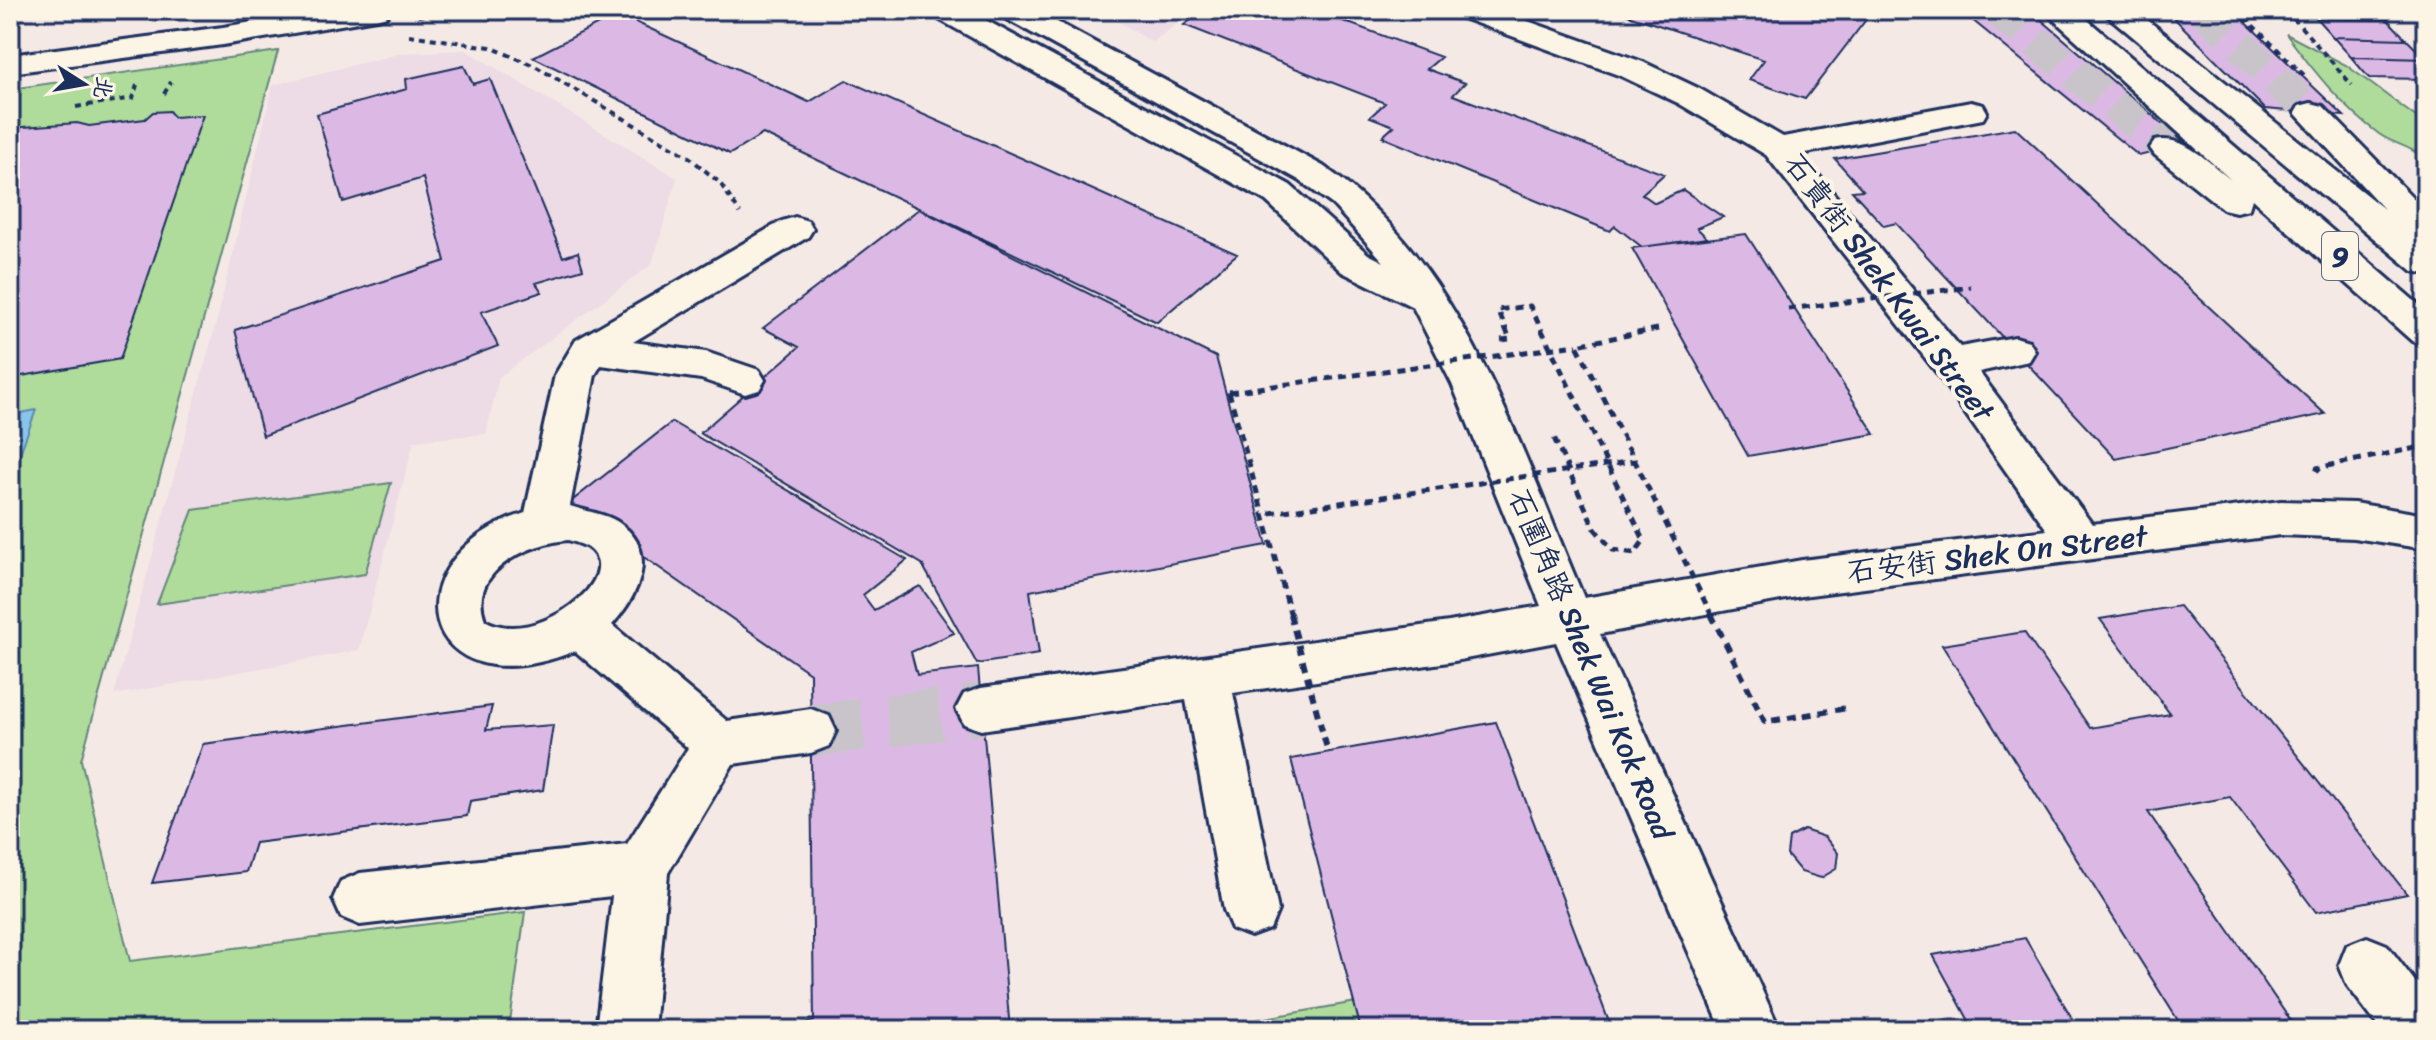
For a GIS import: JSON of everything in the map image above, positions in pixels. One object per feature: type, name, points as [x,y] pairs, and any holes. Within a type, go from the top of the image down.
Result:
[{"type":"main road","points":[[10,40],[234,10]]},
{"type":"main road","points":[[10,64],[223,36],[376,10]]},
{"type":"main road","points":[[944,10],[1278,193],[1355,263],[1428,299]]},
{"type":"main road","name":"石圍角路 Shek Wai Kok Road","points":[[1012,10],[1311,173],[1345,197],[1396,252],[1428,299],[1472,384],[1570,619],[1751,1030]]},
{"type":"main road","points":[[1468,10],[1632,69],[1689,96],[1778,148]]},
{"type":"main road","name":"9","points":[[2058,10],[2426,332]]},
{"type":"main road","name":"9","points":[[2116,10],[2426,262]]},
{"type":"main road","name":"石貴街 Shek Kwai Street","points":[[1971,112],[1778,148],[1951,363],[2081,543]]},
{"type":"main road","points":[[2311,113],[2426,232]]},
{"type":"main road","points":[[2167,148],[2426,339]]},
{"type":"main road","points":[[545,524],[575,375],[590,350],[795,229]]},
{"type":"main road","points":[[590,350],[706,366],[745,380]]},
{"type":"main road","points":[[1951,363],[2015,351]]},
{"type":"main road","name":"石安街 Shek On Street","points":[[981,709],[1449,642],[1802,578],[2281,518],[2324,516],[2367,519],[2426,532]]},
{"type":"main road","points":[[570,523],[592,527],[608,537],[618,552],[621,570],[614,590],[601,610],[581,628],[530,648],[483,644],[467,633],[458,616],[457,597],[464,578],[478,560],[498,543],[521,531],[545,524],[570,523]]},
{"type":"main road","points":[[581,628],[649,682],[718,744],[811,731]]},
{"type":"main road","points":[[1206,679],[1251,910]]},
{"type":"main road","points":[[625,1030],[642,867],[718,744]]},
{"type":"main road","points":[[360,899],[642,867]]},
{"type":"main road","points":[[2367,965],[2416,1030]]},
{"type":"path","points":[[2286,10],[2352,85]]},
{"type":"path","points":[[407,35],[490,47],[535,66],[689,157],[720,183],[740,212],[753,237],[753,254]]},
{"type":"path","points":[[76,107],[133,98],[139,80]]},
{"type":"path","points":[[1788,309],[1971,287]]},
{"type":"path","points":[[1510,339],[1498,310],[1530,306],[1644,540],[1635,553],[1613,550],[1595,529],[1551,433]]},
{"type":"path","points":[[1328,752],[1229,392],[1551,349],[1658,329]]},
{"type":"path","points":[[1577,345],[1765,722],[1847,708]]},
{"type":"path","points":[[1263,514],[1634,461]]},
{"type":"shaded area","points":[[1099,10],[1197,10],[1152,42]]},
{"type":"shaded area","points":[[466,50],[677,178],[652,264],[499,377],[486,434],[414,441],[359,650],[114,695],[218,316],[273,85],[402,53]]},
{"type":"green space","points":[[2286,34],[2346,65],[2420,120],[2426,119],[2426,162],[2416,152],[2379,134],[2352,112]]},
{"type":"green space","points":[[278,51],[81,760],[130,961],[525,912],[509,1030],[10,1030],[10,89]]},
{"type":"green space","points":[[391,483],[365,574],[157,604],[193,510]]},
{"type":"green space","points":[[1362,1001],[1369,1030],[1196,1030]]},
{"type":"water","points":[[36,410],[10,481],[10,415]]},
{"type":"building","points":[[1204,10],[1313,10],[1441,57],[1427,69],[1465,83],[1453,95],[1664,174],[1642,194],[1655,203],[1683,190],[1723,217],[1697,228],[1707,238],[1642,247],[1615,226],[1610,231],[1382,137],[1394,126],[1370,117],[1385,103],[1184,25]]},
{"type":"building","points":[[1613,10],[1785,10],[1799,14],[1803,10],[1862,10],[1871,13],[1805,99],[1749,80],[1764,60]]},
{"type":"building","points":[[1960,10],[2030,10],[2186,144],[2139,156]]},
{"type":"building","points":[[2166,10],[2233,10],[2344,116],[2265,109]]},
{"type":"building","points":[[2308,10],[2378,10],[2388,20],[2316,18]]},
{"type":"building","points":[[618,14],[809,102],[846,80],[1237,254],[1157,322],[763,134],[730,154],[533,57]]},
{"type":"building","points":[[2316,18],[2388,20],[2406,39],[2333,37]]},
{"type":"building","points":[[2333,37],[2406,39],[2426,59],[2351,57]]},
{"type":"building","points":[[2351,57],[2426,59],[2426,79],[2369,78]]},
{"type":"building","points":[[464,66],[473,84],[490,79],[563,257],[578,252],[583,269],[536,283],[542,292],[481,312],[498,346],[263,436],[235,330],[445,261],[423,178],[343,202],[317,114],[407,89],[406,79]]},
{"type":"building","points":[[169,111],[174,117],[203,115],[120,359],[10,378],[10,128],[77,123],[89,126],[145,119],[153,112]]},
{"type":"building","points":[[2015,128],[2325,414],[2116,459],[1896,223],[1884,226],[1852,191],[1863,190],[1835,159]]},
{"type":"building","points":[[919,209],[1216,357],[1267,545],[1030,591],[1039,654],[977,664],[922,564],[700,433],[799,347],[763,328]]},
{"type":"building","points":[[1746,234],[1875,434],[1748,456],[1632,248]]},
{"type":"building","points":[[672,422],[907,560],[863,595],[874,610],[920,586],[954,633],[911,652],[917,675],[978,668],[1010,1030],[799,1030],[799,1024],[814,1021],[810,673],[568,504]]},
{"type":"building","points":[[2179,606],[2407,894],[2316,912],[2230,797],[2148,812],[2297,1030],[2184,1030],[1942,645],[2024,632],[2090,728],[2170,714],[2100,619]]},
{"type":"building","points":[[492,706],[486,730],[553,725],[543,790],[470,801],[467,816],[255,843],[246,872],[152,883],[203,744]]},
{"type":"building","points":[[1496,722],[1612,1030],[1361,1030],[1291,759]]},
{"type":"building","points":[[1804,830],[1825,837],[1838,853],[1836,869],[1821,878],[1801,872],[1787,855],[1789,838]]},
{"type":"building","points":[[2025,938],[2079,1030],[1974,1030],[1933,955]]},
{"type":"tunnel","points":[[1997,10],[2167,148]]},
{"type":"tunnel","points":[[2204,10],[2311,113]]},
{"type":"tunnel","points":[[811,731],[981,709]]}]
